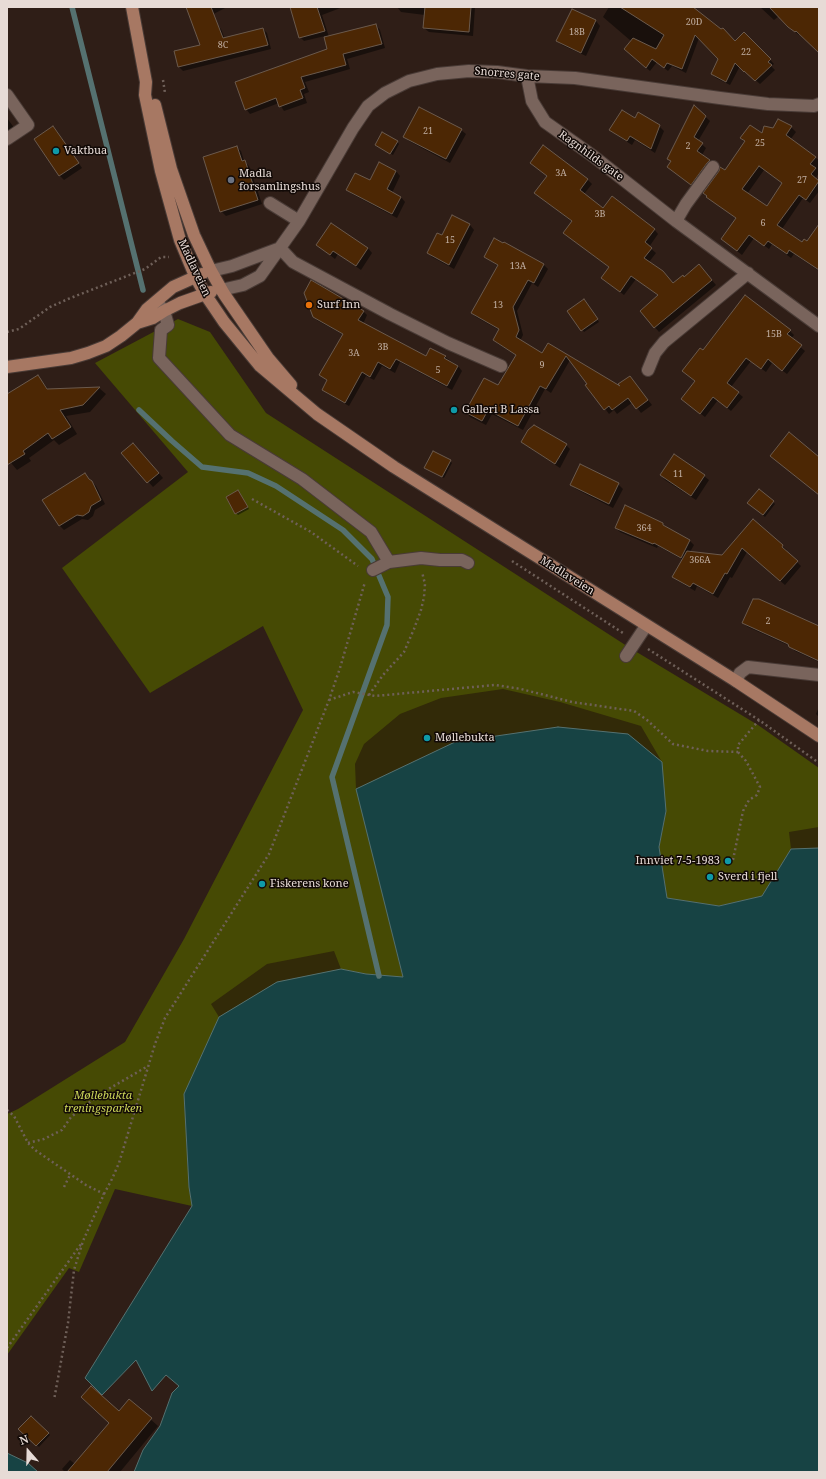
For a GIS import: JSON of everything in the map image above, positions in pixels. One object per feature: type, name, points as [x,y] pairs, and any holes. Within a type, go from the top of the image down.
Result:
[{"type":"main road","name":"Madlaveien","points":[[132,7],[146,82],[145,95],[161,171],[180,240],[195,276],[205,294],[224,322],[260,366],[317,414],[447,501],[736,681],[819,736]]},
{"type":"main road","name":"Madlaveien","points":[[146,82],[152,93],[171,169],[194,235],[211,271],[221,290],[268,358],[317,414]]},
{"type":"main road","points":[[7,367],[71,358],[106,346],[137,323],[147,309],[156,300],[173,287],[195,276],[211,271]]},
{"type":"main road","points":[[137,323],[154,318],[180,303],[221,290]]},
{"type":"street","name":"Snorres gate","points":[[221,290],[243,285],[260,276],[299,221],[353,128],[368,106],[385,93],[409,81],[437,74],[469,71],[575,78],[768,104],[814,106],[819,104]]},
{"type":"street","name":"Ragnhilds gate","points":[[527,76],[532,101],[545,122],[594,156],[676,221],[819,326]]},
{"type":"street","points":[[7,95],[28,125],[7,139]]},
{"type":"street","points":[[676,221],[686,204],[713,167]]},
{"type":"street","points":[[270,204],[299,221]]},
{"type":"street","points":[[211,271],[232,266],[280,248],[293,262],[396,317],[448,343],[501,366]]},
{"type":"street","points":[[648,370],[655,353],[664,342],[748,273]]},
{"type":"street","points":[[156,300],[164,311],[168,325],[161,330],[159,358],[230,436],[302,479],[371,532],[378,568],[421,558],[462,560],[468,563]]},
{"type":"street","points":[[626,656],[646,626]]},
{"type":"street","points":[[736,681],[740,673],[748,667],[819,675]]},
{"type":"path","points":[[7,332],[19,329],[50,307],[145,269],[160,257],[169,256]]},
{"type":"path","points":[[54,1400],[68,1323],[74,1270],[83,1241],[119,1163],[148,1066],[165,1018],[268,854],[329,700],[378,568],[252,499]]},
{"type":"path","points":[[369,695],[404,652],[421,610],[425,584],[421,568],[421,558]]},
{"type":"path","points":[[329,700],[353,692],[369,695],[390,695],[495,685],[572,702],[634,711],[647,720],[673,744],[708,751],[738,752]]},
{"type":"path","points":[[733,860],[743,811],[748,800],[757,795],[760,787],[749,766],[738,752],[738,745],[759,720]]},
{"type":"path","points":[[28,1143],[44,1139],[62,1130],[71,1117],[100,1094],[148,1066]]},
{"type":"path","points":[[7,1110],[14,1116],[28,1143],[35,1150],[70,1175],[104,1194]]},
{"type":"path","points":[[64,1187],[70,1175]]},
{"type":"path","points":[[7,1348],[83,1241]]},
{"type":"green space","name":"Møllebukta","points":[[178,319],[210,332],[266,413],[630,648],[758,725],[819,768],[819,848],[791,849],[762,896],[719,906],[667,898],[659,847],[666,811],[357,789],[403,978],[366,974],[341,969],[184,1094],[189,1187],[192,1206],[115,1189],[79,1272],[69,1268],[7,1355],[7,1114],[18,1109],[125,1042],[184,939],[303,710],[263,626],[150,693],[62,568],[188,472],[95,363]]},
{"type":"sand","name":"Møllebukta","points":[[503,689],[560,702],[641,726],[662,762],[627,734],[455,743],[356,789],[355,764],[364,744],[400,714],[441,698]]},
{"type":"sand","points":[[819,827],[819,848],[791,849],[789,832]]},
{"type":"sand","points":[[334,951],[341,969],[277,982],[219,1017],[211,1004],[267,964]]},
{"type":"water","points":[[558,727],[628,734],[662,762],[666,811],[659,847],[667,898],[719,906],[762,896],[791,849],[819,848],[819,1472],[134,1472],[143,1450],[160,1426],[172,1393],[179,1386],[166,1375],[152,1391],[136,1360],[102,1395],[85,1378],[192,1206],[189,1187],[184,1094],[219,1017],[277,982],[341,969],[366,974],[403,977],[356,789],[455,742]]},
{"type":"water","points":[[7,1453],[28,1463],[38,1472],[7,1472]]},
{"type":"building","points":[[186,7],[211,7],[223,38],[263,28],[268,45],[178,67],[174,51],[200,45]]},
{"type":"building","points":[[290,7],[317,7],[325,31],[299,38]]},
{"type":"building","points":[[425,7],[471,7],[469,32],[423,28]]},
{"type":"building","points":[[620,7],[693,7],[721,29],[723,28],[735,41],[744,32],[771,59],[768,62],[772,65],[755,81],[735,63],[726,82],[711,74],[718,59],[695,35],[682,69],[667,63],[664,68],[652,59],[646,68],[624,49],[633,38],[656,49],[664,35]]},
{"type":"building","points":[[769,7],[819,7],[819,53],[796,31],[795,32],[788,27]]},
{"type":"building","points":[[572,9],[596,20],[581,53],[556,41]]},
{"type":"building","points":[[376,24],[382,44],[343,54],[346,65],[301,77],[305,88],[300,90],[303,98],[279,107],[276,98],[245,110],[235,82],[327,49],[324,37]]},
{"type":"building","points":[[694,105],[706,116],[694,137],[703,143],[697,151],[710,160],[691,185],[667,167],[671,161],[667,159]]},
{"type":"building","points":[[419,107],[462,129],[446,159],[403,137]]},
{"type":"building","points":[[622,110],[635,118],[638,112],[660,125],[651,149],[630,136],[627,141],[609,130]]},
{"type":"building","points":[[778,119],[792,126],[786,135],[816,157],[810,164],[816,168],[811,174],[819,181],[806,200],[799,195],[777,225],[802,242],[804,239],[807,241],[819,224],[819,270],[789,250],[787,254],[768,241],[764,246],[749,235],[737,251],[721,239],[736,218],[706,197],[707,196],[703,193],[719,171],[720,167],[725,170],[745,141],[740,138],[750,125],[762,133],[764,126],[773,128]],"holes":[[[759,166],[782,183],[767,206],[742,189]]]},
{"type":"building","name":"Vaktbua","points":[[53,126],[79,163],[59,176],[34,139]]},
{"type":"building","points":[[382,132],[398,141],[390,154],[375,145]]},
{"type":"building","points":[[543,145],[588,179],[580,190],[603,208],[612,196],[655,229],[645,242],[652,248],[644,258],[663,271],[673,283],[683,275],[684,277],[699,264],[712,280],[654,328],[640,311],[658,295],[631,276],[620,292],[601,278],[609,267],[563,233],[572,221],[534,193],[547,176],[530,163]]},
{"type":"building","name":"Madla forsamlingshus","points":[[237,146],[242,161],[245,160],[258,200],[220,212],[203,157]]},
{"type":"building","points":[[379,162],[396,171],[387,189],[401,197],[392,214],[346,190],[355,173],[370,180]]},
{"type":"building","points":[[452,215],[470,224],[449,265],[427,253],[437,233],[442,235]]},
{"type":"building","points":[[331,223],[368,248],[356,266],[333,251],[330,255],[316,245]]},
{"type":"building","points":[[494,238],[544,264],[534,283],[528,280],[513,307],[519,330],[516,337],[542,353],[548,343],[620,386],[618,384],[630,376],[648,400],[636,409],[628,398],[612,410],[609,406],[604,410],[566,356],[546,389],[540,386],[518,426],[488,410],[482,421],[465,412],[484,378],[498,385],[516,355],[493,340],[499,329],[471,313],[498,265],[484,257]]},
{"type":"building","points":[[311,280],[364,311],[358,320],[426,356],[430,348],[446,356],[444,358],[458,366],[447,386],[396,359],[390,369],[378,362],[370,377],[362,372],[345,403],[322,390],[327,380],[319,375],[343,334],[313,317],[304,293]]},
{"type":"building","points":[[745,295],[791,330],[787,334],[802,345],[782,371],[768,359],[761,369],[746,358],[727,383],[739,392],[727,408],[713,397],[700,414],[681,399],[695,381],[682,371],[700,348],[703,350]]},
{"type":"building","points":[[584,299],[598,319],[581,331],[567,311]]},
{"type":"building","points":[[38,375],[47,389],[100,387],[83,405],[60,410],[71,427],[52,439],[48,433],[23,451],[25,454],[7,465],[7,394]]},
{"type":"building","points":[[534,425],[567,444],[555,464],[521,442],[528,430]]},
{"type":"building","points":[[789,432],[819,457],[819,495],[770,456]]},
{"type":"building","points":[[133,443],[159,473],[147,483],[121,453]]},
{"type":"building","points":[[433,451],[451,460],[442,477],[424,468]]},
{"type":"building","points":[[674,454],[705,475],[691,496],[660,475]]},
{"type":"building","points":[[580,464],[619,483],[609,504],[570,485]]},
{"type":"building","points":[[85,473],[92,481],[101,500],[91,506],[89,512],[83,516],[77,515],[59,526],[42,500]]},
{"type":"building","points":[[759,489],[774,501],[763,515],[747,503]]},
{"type":"building","points":[[238,490],[248,507],[235,514],[226,497]]},
{"type":"building","points":[[625,505],[663,523],[663,525],[690,540],[681,558],[654,543],[653,544],[615,528]]},
{"type":"building","points":[[753,519],[783,545],[782,547],[798,561],[780,581],[742,548],[713,594],[693,583],[690,587],[672,577],[687,551],[722,555]]},
{"type":"building","points":[[753,599],[759,599],[819,626],[819,661],[789,647],[788,644],[742,623]]},
{"type":"building","points":[[91,1386],[119,1411],[129,1399],[152,1418],[107,1472],[67,1472],[109,1423],[81,1397]]},
{"type":"building","points":[[31,1416],[49,1433],[36,1446],[18,1429]]},
{"type":"waterway","points":[[72,7],[143,290]]},
{"type":"waterway","points":[[139,410],[202,467],[248,473],[276,486],[343,530],[372,559],[388,597],[387,625],[332,777],[379,976]]},
{"type":"place","name":"Vaktbua","points":[[56,151]]},
{"type":"place","name":"Madla forsamlingshus","points":[[231,180]]},
{"type":"place","name":"Surf Inn","points":[[309,305]]},
{"type":"place","name":"Galleri B Lassa","points":[[454,410]]},
{"type":"place","name":"Møllebukta","points":[[427,738]]},
{"type":"place","name":"Innviet 7-5-1983","points":[[728,861]]},
{"type":"place","name":"Sverd i fjell","points":[[710,877]]},
{"type":"place","name":"Fiskerens kone","points":[[262,884]]},
{"type":"park label","name":"Møllebukta treningsparken","points":[[103,1102]]}]
